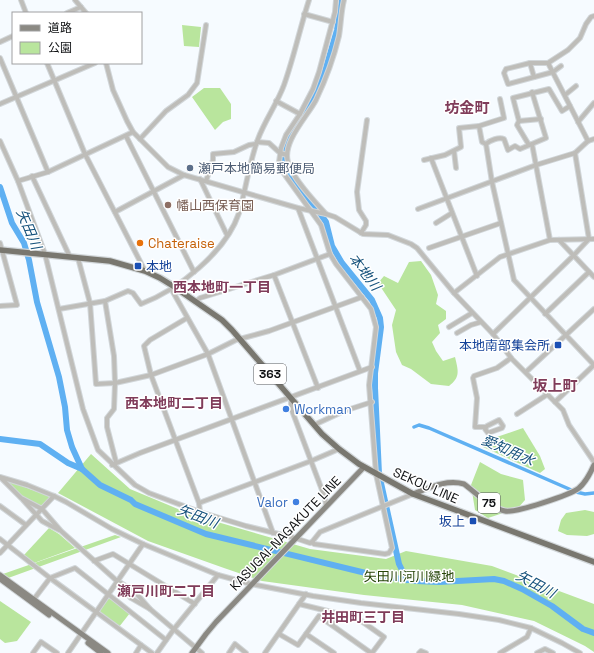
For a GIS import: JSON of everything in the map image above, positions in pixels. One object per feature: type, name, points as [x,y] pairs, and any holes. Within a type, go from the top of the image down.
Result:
[{"type":"highway","name":"363","points":[[2,250],[110,261],[145,270],[160,278],[222,320],[240,338],[314,425],[339,449],[364,467]]},
{"type":"highway","name":"SEKOU LINE","points":[[364,467],[413,494],[594,562]]},
{"type":"main road","name":"75","points":[[413,494],[443,484],[464,484],[486,501],[505,511],[529,507],[569,494],[588,479],[594,465]]},
{"type":"main road","name":"KASUGAI-NAGAKUTE LINE","points":[[192,653],[209,630],[364,467]]},
{"type":"main road","points":[[0,575],[34,599],[101,653]]},
{"type":"main road","points":[[0,579],[81,636],[108,653]]},
{"type":"street","points":[[21,0],[26,12]]},
{"type":"street","points":[[75,0],[85,12]]},
{"type":"street","points":[[59,309],[105,301],[128,291],[133,293],[141,304],[155,299],[194,272],[209,258],[227,235],[236,220],[256,143],[265,120],[276,101],[288,73],[309,0]]},
{"type":"street","points":[[0,141],[18,180],[43,254],[59,309],[73,372],[95,447],[135,485],[149,493],[200,512],[294,539],[310,543],[312,542],[314,544],[385,554],[390,553],[392,548],[382,507],[377,475],[372,402],[369,385],[376,327],[372,309],[336,264],[330,254],[321,225],[281,169],[279,162],[286,135],[300,114],[319,72],[333,22],[336,0]]},
{"type":"street","points":[[326,214],[296,176],[288,163],[287,149],[292,137],[316,99],[326,75],[339,36],[344,0]]},
{"type":"street","points":[[69,12],[81,7]]},
{"type":"street","points":[[304,14],[333,22]]},
{"type":"street","points":[[561,66],[553,72],[508,84],[504,72],[506,69],[530,63],[548,63],[568,50],[580,38],[586,24],[591,17],[594,16]]},
{"type":"street","points":[[140,140],[166,111],[188,95],[197,83],[206,25]]},
{"type":"street","points":[[0,42],[12,36]]},
{"type":"street","points":[[0,58],[48,172]]},
{"type":"street","points":[[530,63],[534,77]]},
{"type":"street","points":[[548,63],[588,141]]},
{"type":"street","points":[[47,64],[85,154],[145,270]]},
{"type":"street","points":[[0,104],[93,64]]},
{"type":"street","points":[[106,64],[113,90],[133,132],[168,167],[184,175],[298,208],[335,217],[361,233],[388,234],[400,238],[417,248],[454,293],[493,334],[511,358],[563,410],[569,425],[594,462]]},
{"type":"street","points":[[565,95],[576,86]]},
{"type":"street","points":[[550,240],[536,165],[530,145],[517,125],[519,121],[513,98],[532,92],[549,89],[562,111],[570,106]]},
{"type":"street","points":[[486,144],[488,141],[501,138],[504,139],[508,150],[515,146],[520,149],[546,138],[532,92]]},
{"type":"street","points":[[424,160],[445,155],[461,147],[459,128],[479,126],[504,118],[500,99]]},
{"type":"street","points":[[276,101],[300,114]]},
{"type":"street","points":[[578,122],[594,103]]},
{"type":"street","points":[[361,233],[366,225],[366,221],[359,210],[357,192],[368,120]]},
{"type":"street","points":[[519,121],[541,120]]},
{"type":"street","points":[[479,126],[482,142],[486,144],[500,223],[514,280],[594,365],[555,402]]},
{"type":"street","points":[[18,180],[48,172],[133,132]]},
{"type":"street","points":[[126,136],[194,272]]},
{"type":"street","points":[[418,209],[536,165],[575,153],[588,141],[594,139]]},
{"type":"street","points":[[206,181],[213,160],[213,154],[234,152],[256,143],[269,143],[280,154],[287,155]]},
{"type":"street","points":[[454,151],[456,168]]},
{"type":"street","points":[[575,153],[592,239]]},
{"type":"street","points":[[431,158],[477,276]]},
{"type":"street","points":[[115,212],[184,175]]},
{"type":"street","points":[[32,176],[70,257]]},
{"type":"street","points":[[200,179],[227,235]]},
{"type":"street","points":[[298,208],[337,307],[360,371]]},
{"type":"street","points":[[436,223],[452,213]]},
{"type":"street","points":[[429,248],[500,223]]},
{"type":"street","points":[[454,293],[500,257],[550,240],[592,239]]},
{"type":"street","points":[[493,334],[592,239]]},
{"type":"street","points":[[559,240],[594,277]]},
{"type":"street","points":[[0,243],[16,305],[0,306]]},
{"type":"street","points":[[195,302],[200,298],[274,275],[330,254]]},
{"type":"street","points":[[78,258],[90,303],[96,384],[115,383],[152,374],[208,354],[240,338],[269,331],[362,297]]},
{"type":"street","points":[[545,314],[589,272]]},
{"type":"street","points":[[274,275],[318,388]]},
{"type":"street","points":[[173,286],[173,292],[208,354],[273,533]]},
{"type":"street","points":[[105,301],[114,356],[114,409],[107,418],[107,427],[114,464]]},
{"type":"street","points":[[526,372],[594,309]]},
{"type":"street","points":[[449,326],[472,313]]},
{"type":"street","points":[[187,318],[150,340],[144,346],[175,440],[199,503],[200,512]]},
{"type":"street","points":[[457,333],[471,325],[481,322]]},
{"type":"street","points":[[486,428],[475,427],[477,398],[473,378],[474,376],[497,368],[511,358]]},
{"type":"street","points":[[114,464],[372,367]]},
{"type":"street","points":[[517,414],[548,394]]},
{"type":"street","points":[[291,398],[291,408],[326,506]]},
{"type":"street","points":[[314,425],[344,410],[372,402]]},
{"type":"street","points":[[199,503],[339,449]]},
{"type":"street","points":[[0,478],[27,485],[54,496],[112,530],[218,575],[252,584],[361,603],[499,620],[531,628],[562,642],[579,653]]},
{"type":"street","points":[[0,478],[42,521],[61,531]]},
{"type":"street","points":[[312,542],[320,532],[413,494]]},
{"type":"street","points":[[0,553],[35,514],[54,496]]},
{"type":"street","points":[[21,498],[42,509],[61,531],[117,581],[131,598],[150,609]]},
{"type":"street","points":[[0,506],[26,525]]},
{"type":"street","points":[[0,539],[152,653]]},
{"type":"street","points":[[68,653],[143,544]]},
{"type":"street","points":[[94,561],[113,554],[196,604]]},
{"type":"street","points":[[34,599],[50,578],[75,568],[166,640]]},
{"type":"street","points":[[158,653],[174,629],[196,604],[218,575]]},
{"type":"street","points":[[117,581],[135,592],[150,609],[202,653]]},
{"type":"street","points":[[265,653],[306,594]]},
{"type":"street","points":[[279,634],[298,645],[319,616],[372,653],[384,638],[360,620],[299,604]]},
{"type":"street","points":[[332,625],[340,614]]},
{"type":"street","points":[[500,653],[527,637],[531,628]]},
{"type":"street","points":[[306,634],[334,653]]},
{"type":"street","points":[[33,653],[41,642],[57,653]]},
{"type":"street","points":[[229,653],[235,644],[246,653]]},
{"type":"street","points":[[136,653],[141,645]]},
{"type":"street","points":[[538,653],[545,648],[553,653]]},
{"type":"street","points":[[419,653],[421,651],[426,653]]},
{"type":"green space","points":[[182,25],[201,27],[199,47],[184,46]]},
{"type":"green space","points":[[204,88],[220,88],[231,104],[231,119],[223,122],[215,130],[192,97]]},
{"type":"green space","points":[[421,261],[431,275],[438,295],[436,304],[446,311],[446,319],[438,325],[440,333],[432,342],[443,361],[455,357],[458,373],[453,383],[449,386],[431,384],[411,369],[402,365],[396,352],[392,325],[396,310],[378,283],[384,276],[398,283],[409,262]]},
{"type":"green space","points":[[523,428],[540,456],[545,469],[540,473],[483,447],[485,441]]},
{"type":"green space","name":"矢田川河川緑地","points":[[91,454],[130,489],[190,514],[310,549],[386,559],[406,551],[492,566],[594,604],[594,652],[534,621],[462,605],[364,595],[262,581],[148,541],[58,493]]},
{"type":"green space","points":[[480,462],[501,474],[523,480],[525,500],[518,508],[488,518],[475,510],[471,485]]},
{"type":"green space","points":[[6,480],[51,497],[41,506],[22,497]]},
{"type":"green space","points":[[585,510],[594,512],[594,534],[587,536],[567,535],[558,531],[561,520],[566,513]]},
{"type":"green space","points":[[49,528],[59,534],[75,548],[34,563],[24,555]]},
{"type":"green space","points":[[115,535],[121,537],[0,581],[0,575]]},
{"type":"green space","points":[[108,596],[130,613],[119,627],[98,611]]},
{"type":"green space","points":[[0,601],[31,622],[17,641],[5,643],[0,639]]},
{"type":"waterway","name":"本地川","points":[[342,0],[337,30],[325,71],[314,97],[291,133],[283,152],[287,169],[305,196],[315,206],[326,222],[332,246],[342,263],[372,300],[380,318],[381,327],[375,373],[379,474],[399,564],[407,580]]},
{"type":"waterway","name":"矢田川","points":[[0,187],[12,223],[24,243],[29,260],[37,302],[59,377],[65,407],[67,430],[72,447],[82,469],[100,485],[131,500],[135,504],[206,534],[374,575],[416,581],[439,582],[494,579],[504,581],[522,589],[552,606],[583,629],[594,633]]},
{"type":"waterway","name":"愛知用水","points":[[414,427],[419,425],[429,428],[576,492],[585,494],[594,493]]},
{"type":"waterway","points":[[0,439],[40,444],[68,463],[82,469]]},
{"type":"place","name":"瀬戸本地簡易郵便局","points":[[190,168]]},
{"type":"place","name":"幡山西保育園","points":[[168,205]]},
{"type":"place","name":"Chateraise","points":[[140,243]]},
{"type":"place","name":"本地","points":[[138,266]]},
{"type":"place","name":"本地南部集会所","points":[[558,345]]},
{"type":"place","name":"Workman","points":[[286,409]]},
{"type":"place","name":"Valor","points":[[296,502]]},
{"type":"place","name":"坂上","points":[[473,521]]},
{"type":"district","name":"坊金町","points":[[467,108]]},
{"type":"district","name":"西本地町一丁目","points":[[222,287]]},
{"type":"district","name":"坂上町","points":[[555,386]]},
{"type":"district","name":"西本地町二丁目","points":[[174,403]]},
{"type":"district","name":"瀬戸川町二丁目","points":[[166,591]]},
{"type":"district","name":"井田町三丁目","points":[[363,617]]}]
